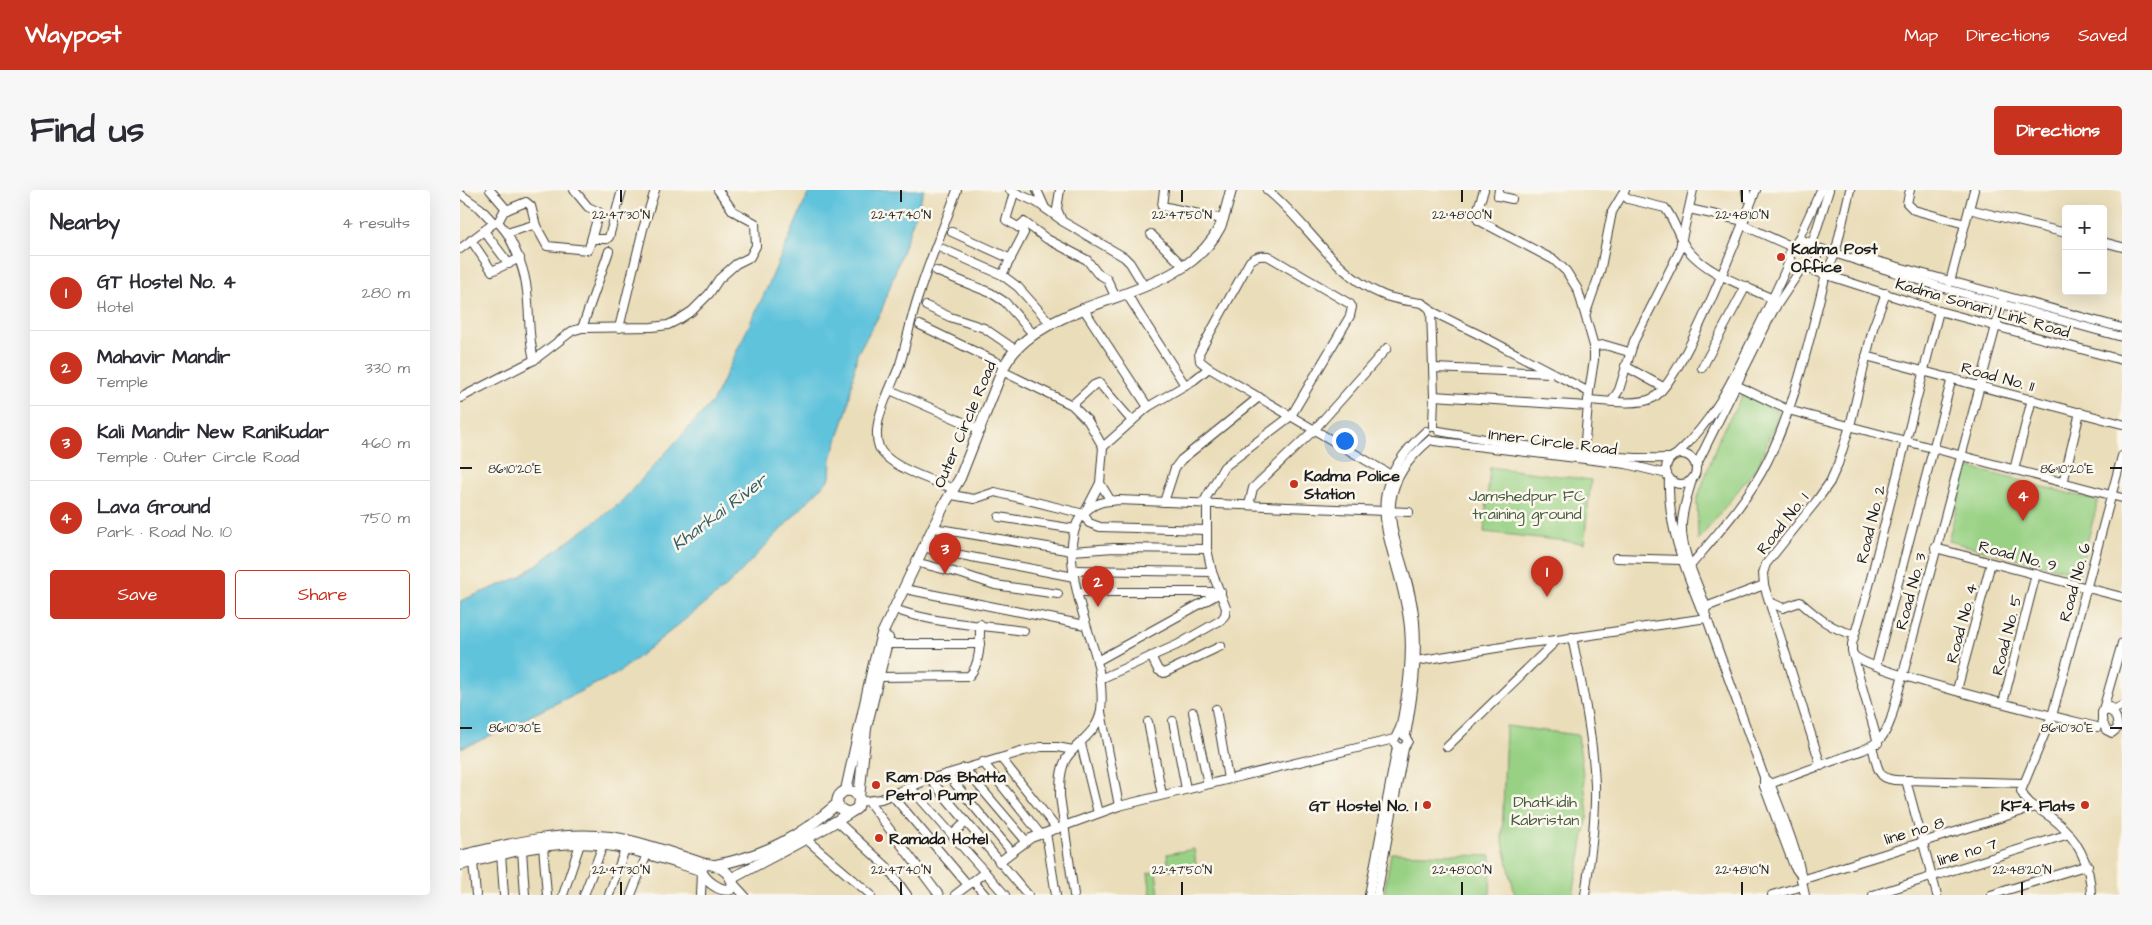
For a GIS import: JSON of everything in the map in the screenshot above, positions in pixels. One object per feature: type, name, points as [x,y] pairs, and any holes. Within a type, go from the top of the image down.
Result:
[{"type":"main road","name":"Outer Circle Road","points":[[899,606],[953,492],[1004,368],[1016,350],[1033,334],[1083,308],[1174,274],[1192,262],[1219,227],[1231,190]]},
{"type":"main road","points":[[460,856],[558,836],[586,836],[638,843],[706,868],[738,860],[796,836],[837,804],[839,795],[846,790],[877,649],[899,606],[910,590],[940,529],[953,492]]},
{"type":"main road","points":[[706,868],[712,884],[730,887],[770,857],[807,840],[838,822],[855,810],[863,801],[863,745],[886,644],[899,606]]},
{"type":"main road","points":[[846,790],[854,792],[863,801]]},
{"type":"main road","points":[[837,804],[845,812],[851,812]]},
{"type":"main road","points":[[460,865],[500,854],[543,846],[603,845],[727,873],[730,887]]},
{"type":"street","points":[[490,190],[507,210]]},
{"type":"street","points":[[460,249],[496,223],[502,213],[528,202],[531,206],[536,226],[547,246],[586,250],[590,248],[599,212],[588,207],[574,190]]},
{"type":"street","points":[[591,240],[608,238],[622,190]]},
{"type":"street","points":[[619,328],[643,229],[655,190]]},
{"type":"street","points":[[460,398],[534,360],[572,331],[582,328],[668,325],[692,311],[709,294],[719,278],[736,264],[750,257],[756,246],[755,222],[733,211],[718,190]]},
{"type":"street","points":[[957,190],[929,262],[912,316],[906,344],[876,430],[879,449],[888,459],[901,466],[953,492],[974,499],[995,492],[1084,514],[1089,523],[1100,528],[1206,530]]},
{"type":"street","points":[[1037,190],[1045,208]]},
{"type":"street","points":[[1060,190],[1057,209],[1062,221]]},
{"type":"street","points":[[1164,190],[1162,206],[1222,219]]},
{"type":"street","points":[[1267,190],[1284,203],[1328,253],[1366,287],[1381,295],[1422,303],[1428,307],[1430,311],[1434,368],[1434,396],[1433,430],[1427,438],[1432,440]]},
{"type":"street","points":[[1484,190],[1476,214],[1478,220],[1546,256],[1566,271],[1578,290],[1594,346],[1584,453]]},
{"type":"street","points":[[1499,190],[1498,196],[1512,200]]},
{"type":"street","points":[[1612,401],[1619,390],[1629,352],[1679,252],[1692,190]]},
{"type":"street","points":[[1434,396],[1612,401],[1652,399],[1663,387],[1681,360],[1700,324],[1728,264],[1756,190]]},
{"type":"street","points":[[1705,612],[1681,560],[1670,504],[1666,466],[1674,456],[1697,436],[1714,412],[1773,300],[1795,244],[1821,190]]},
{"type":"street","points":[[1805,895],[1705,612],[1683,539],[1682,523],[1684,506],[1692,480],[1696,474],[1696,466],[1773,311],[1805,269],[1817,260],[1814,246],[1829,190]]},
{"type":"street","points":[[1691,565],[1751,489],[1767,462],[1788,410],[1826,274],[1835,251],[1850,190]]},
{"type":"street","points":[[1910,190],[1908,203],[1912,208],[1965,224]]},
{"type":"street","points":[[1950,282],[1974,190]]},
{"type":"street","points":[[460,191],[507,233],[520,258],[528,292],[528,326],[534,360]]},
{"type":"street","points":[[1002,275],[1024,233],[1006,220],[1012,191],[1045,208],[1062,221],[1124,257],[1130,263],[1144,286]]},
{"type":"street","points":[[1586,313],[1600,272],[1612,212],[1624,192],[1628,199],[1665,208],[1682,242],[1697,258],[1722,275],[1773,300]]},
{"type":"street","points":[[1689,209],[1743,223],[1795,244],[1802,241],[1814,246]]},
{"type":"street","points":[[1969,209],[2062,232]]},
{"type":"street","points":[[1018,227],[1024,222],[1050,241],[1083,258],[1097,273],[1107,279],[1115,296]]},
{"type":"street","points":[[507,233],[533,225],[536,226]]},
{"type":"street","points":[[484,230],[508,264]]},
{"type":"street","points":[[952,232],[1011,259]]},
{"type":"street","points":[[1152,234],[1184,267]]},
{"type":"street","points":[[472,240],[492,271],[520,258]]},
{"type":"street","points":[[2107,243],[2122,247]]},
{"type":"street","name":"Kadma Sonari Link Road","points":[[1814,246],[1835,251],[1948,289],[2003,300],[2122,337]]},
{"type":"street","points":[[943,249],[1002,275],[1018,287],[1051,324]]},
{"type":"street","points":[[582,328],[609,251]]},
{"type":"street","points":[[1835,251],[1950,282],[2003,300],[2122,328]]},
{"type":"street","points":[[1100,679],[1177,645],[1221,620],[1225,615],[1226,608],[1212,572],[1207,549],[1205,503],[1224,467],[1291,416],[1350,316],[1352,307],[1350,304],[1268,256],[1261,255],[1256,257],[1250,262],[1199,353],[1200,361],[1210,368],[1291,416],[1314,430],[1391,475]]},
{"type":"street","points":[[1790,259],[1792,264],[1805,269]]},
{"type":"street","name":"Kadma Sonari Link Road","points":[[1805,269],[1826,274],[1939,311],[2122,360]]},
{"type":"street","points":[[936,270],[991,293],[1005,302],[1033,334]]},
{"type":"street","points":[[1702,368],[1746,286]]},
{"type":"street","points":[[1126,293],[1185,385]]},
{"type":"street","name":"Road No. 1","points":[[1821,766],[1764,585],[1763,574],[1766,564],[1798,526],[1830,482],[1850,426],[1873,328],[1886,293]]},
{"type":"street","name":"Road No. 3","points":[[1875,744],[1886,733],[1891,719],[1935,548],[2003,300]]},
{"type":"street","points":[[926,306],[950,317],[984,328],[1016,350]]},
{"type":"street","points":[[1083,308],[1148,407]]},
{"type":"street","points":[[1430,311],[1552,373],[1588,399]]},
{"type":"street","name":"Road No. 2","points":[[1906,780],[1888,780],[1883,777],[1852,650],[1854,634],[1939,311]]},
{"type":"street","points":[[920,325],[1072,405],[1088,421],[1103,447],[1100,483],[1075,529],[1071,544],[1074,574],[1085,626],[1097,661],[1100,679],[1101,711],[1119,806]]},
{"type":"street","points":[[1594,346],[1605,346],[1629,352]]},
{"type":"street","points":[[1249,505],[1253,488],[1314,430],[1386,348]]},
{"type":"street","name":"Road No. 11","points":[[1866,356],[2122,424]]},
{"type":"street","points":[[1625,366],[1663,387]]},
{"type":"street","points":[[1103,447],[1148,407],[1210,368]]},
{"type":"street","points":[[1434,368],[1552,373]]},
{"type":"street","points":[[1876,666],[1952,378]]},
{"type":"street","points":[[1072,405],[1094,385],[1099,383],[1132,421]]},
{"type":"street","points":[[1736,385],[1788,410],[2122,498]]},
{"type":"street","points":[[890,390],[980,430]]},
{"type":"street","points":[[1164,502],[1175,468],[1180,460],[1259,397]]},
{"type":"street","points":[[2014,470],[2032,399]]},
{"type":"street","points":[[2063,483],[2080,412]]},
{"type":"street","points":[[1376,895],[1401,747],[1400,736],[1407,691],[1409,628],[1405,599],[1390,546],[1387,510],[1399,475],[1411,457],[1439,435],[1433,430]]},
{"type":"street","points":[[1400,736],[1416,661],[1413,608],[1384,498],[1391,475],[1405,453],[1433,430]]},
{"type":"street","name":"Inner Circle Road","points":[[1433,430],[1584,453],[1649,459],[1674,456]]},
{"type":"street","name":"Inner Circle Road","points":[[1432,440],[1626,464],[1668,476]]},
{"type":"street","points":[[1674,456],[1685,454],[1692,458],[1696,466]]},
{"type":"street","name":"Road No. 6","points":[[2023,783],[2052,716],[2122,456]]},
{"type":"street","points":[[1668,476],[1676,484],[1684,484],[1692,480]]},
{"type":"street","points":[[1100,483],[1111,501]]},
{"type":"street","points":[[1084,514],[1096,505],[1111,501],[1409,512]]},
{"type":"street","points":[[999,517],[1075,529]]},
{"type":"street","points":[[940,529],[1072,551],[1105,548],[1207,549]]},
{"type":"street","name":"Road No. 9","points":[[1935,548],[2122,597]]},
{"type":"street","points":[[930,549],[1074,574],[1212,572]]},
{"type":"street","points":[[1616,558],[1681,560]]},
{"type":"street","name":"Road No. 4","points":[[1957,690],[1991,563]]},
{"type":"street","points":[[922,564],[962,574],[994,585],[1058,594]]},
{"type":"street","name":"Road No. 5","points":[[2003,703],[2036,574]]},
{"type":"street","points":[[1416,661],[1527,642],[1557,640],[1705,612],[1764,585]]},
{"type":"street","points":[[910,590],[1085,626]]},
{"type":"street","points":[[1078,592],[1221,592]]},
{"type":"street","points":[[1097,661],[1221,592]]},
{"type":"street","points":[[1770,602],[1783,608],[1800,602],[1839,632],[1854,634]]},
{"type":"street","points":[[899,606],[936,620],[1024,631]]},
{"type":"street","points":[[878,676],[969,676],[973,671],[980,644],[980,624]]},
{"type":"street","points":[[1572,637],[1587,715],[1595,784],[1594,819],[1585,895]]},
{"type":"street","points":[[1447,747],[1557,640]]},
{"type":"street","points":[[2097,727],[2102,716],[2122,643]]},
{"type":"street","points":[[886,644],[980,644]]},
{"type":"street","points":[[1151,656],[1158,670],[1164,673],[1221,646]]},
{"type":"street","points":[[1852,650],[1855,657],[1901,676],[2097,727],[2117,728]]},
{"type":"street","points":[[2107,696],[2110,711],[2122,706]]},
{"type":"street","points":[[1216,708],[1228,779]]},
{"type":"street","points":[[2102,716],[2108,710],[2112,711],[2117,728]]},
{"type":"street","points":[[1074,895],[1061,827],[1060,782],[1063,767],[1073,750],[1081,744],[1096,724],[1101,711]]},
{"type":"street","points":[[1193,712],[1208,784]]},
{"type":"street","points":[[2102,716],[2117,728]]},
{"type":"street","points":[[1173,721],[1186,790]]},
{"type":"street","points":[[1148,722],[1162,795]]},
{"type":"street","points":[[999,862],[1026,841],[1119,806],[1400,736],[1408,741],[1401,747],[1369,895]]},
{"type":"street","points":[[1081,744],[1098,813]]},
{"type":"street","points":[[1766,782],[1821,766],[1875,744]]},
{"type":"street","points":[[939,895],[863,801],[892,795],[930,779],[964,768],[1041,747],[1057,746],[1073,750]]},
{"type":"street","points":[[1001,758],[1061,827]]},
{"type":"street","points":[[983,762],[1044,834],[1056,895]]},
{"type":"street","points":[[964,768],[1026,841]]},
{"type":"street","points":[[946,774],[1011,851]]},
{"type":"street","points":[[930,779],[1028,895]]},
{"type":"street","points":[[1937,895],[1906,780],[2023,783],[2021,791],[2025,800],[2053,819],[2069,834],[2082,852],[2088,865],[2091,895]]},
{"type":"street","points":[[910,787],[1005,895]]},
{"type":"street","points":[[892,795],[971,883],[985,895]]},
{"type":"street","name":"line no 8","points":[[1772,895],[1801,880],[2035,807]]},
{"type":"street","points":[[838,822],[887,867],[907,895]]},
{"type":"street","points":[[952,835],[966,822]]},
{"type":"street","name":"line no 7","points":[[1873,895],[2069,834]]},
{"type":"street","points":[[807,840],[871,895]]},
{"type":"street","points":[[563,895],[580,844]]},
{"type":"street","points":[[584,895],[603,845]]},
{"type":"street","points":[[543,846],[547,895]]},
{"type":"street","points":[[609,895],[626,849]]},
{"type":"street","points":[[522,850],[525,895]]},
{"type":"street","points":[[500,854],[504,895]]},
{"type":"street","points":[[631,895],[647,854]]},
{"type":"street","points":[[473,862],[476,895]]},
{"type":"street","points":[[1991,895],[2088,865]]},
{"type":"street","points":[[701,895],[706,868]]},
{"type":"street","points":[[955,895],[985,872]]},
{"type":"street","points":[[730,887],[744,895]]},
{"type":"green space","points":[[1743,395],[1779,412],[1759,464],[1698,541],[1697,499],[1720,436]]},
{"type":"green space","name":"Jamshedpur FC training ground","points":[[1490,467],[1591,480],[1584,543],[1484,532]]},
{"type":"green space","points":[[1967,467],[2098,501],[2079,574],[1948,541]]},
{"type":"green space","name":"Dhatkidih Kabristan","points":[[1506,726],[1578,735],[1588,814],[1573,895],[1515,895],[1502,838]]},
{"type":"green space","points":[[1194,849],[1196,865],[1169,870],[1167,854]]},
{"type":"green space","points":[[1391,853],[1491,856],[1490,895],[1384,895]]},
{"type":"green space","points":[[1156,872],[1159,895],[1151,895],[1148,873]]},
{"type":"water","name":"Kharkai River","points":[[810,190],[924,190],[881,312],[857,354],[848,407],[831,459],[830,478],[727,586],[618,673],[477,742],[460,748],[460,601],[520,577],[619,504],[713,401],[767,288]]},
{"type":"place","name":"Kadma Post Office","points":[[1781,257]]},
{"type":"place","name":"Kadma Police Station","points":[[1294,484]]},
{"type":"place","name":"Lava Ground","points":[[2023,521]]},
{"type":"place","name":"Kali Mandir New RaniKudar","points":[[945,574]]},
{"type":"place","name":"GT Hostel No. 4","points":[[1547,597]]},
{"type":"place","name":"Mahavir Mandir","points":[[1098,607]]},
{"type":"place","name":"Ram Das Bhatta Petrol Pump","points":[[876,785]]},
{"type":"place","name":"GT Hostel No. 1","points":[[1427,805]]},
{"type":"place","name":"KF4 Flats","points":[[2085,805]]},
{"type":"place","name":"Ramada Hotel","points":[[879,838]]}]
